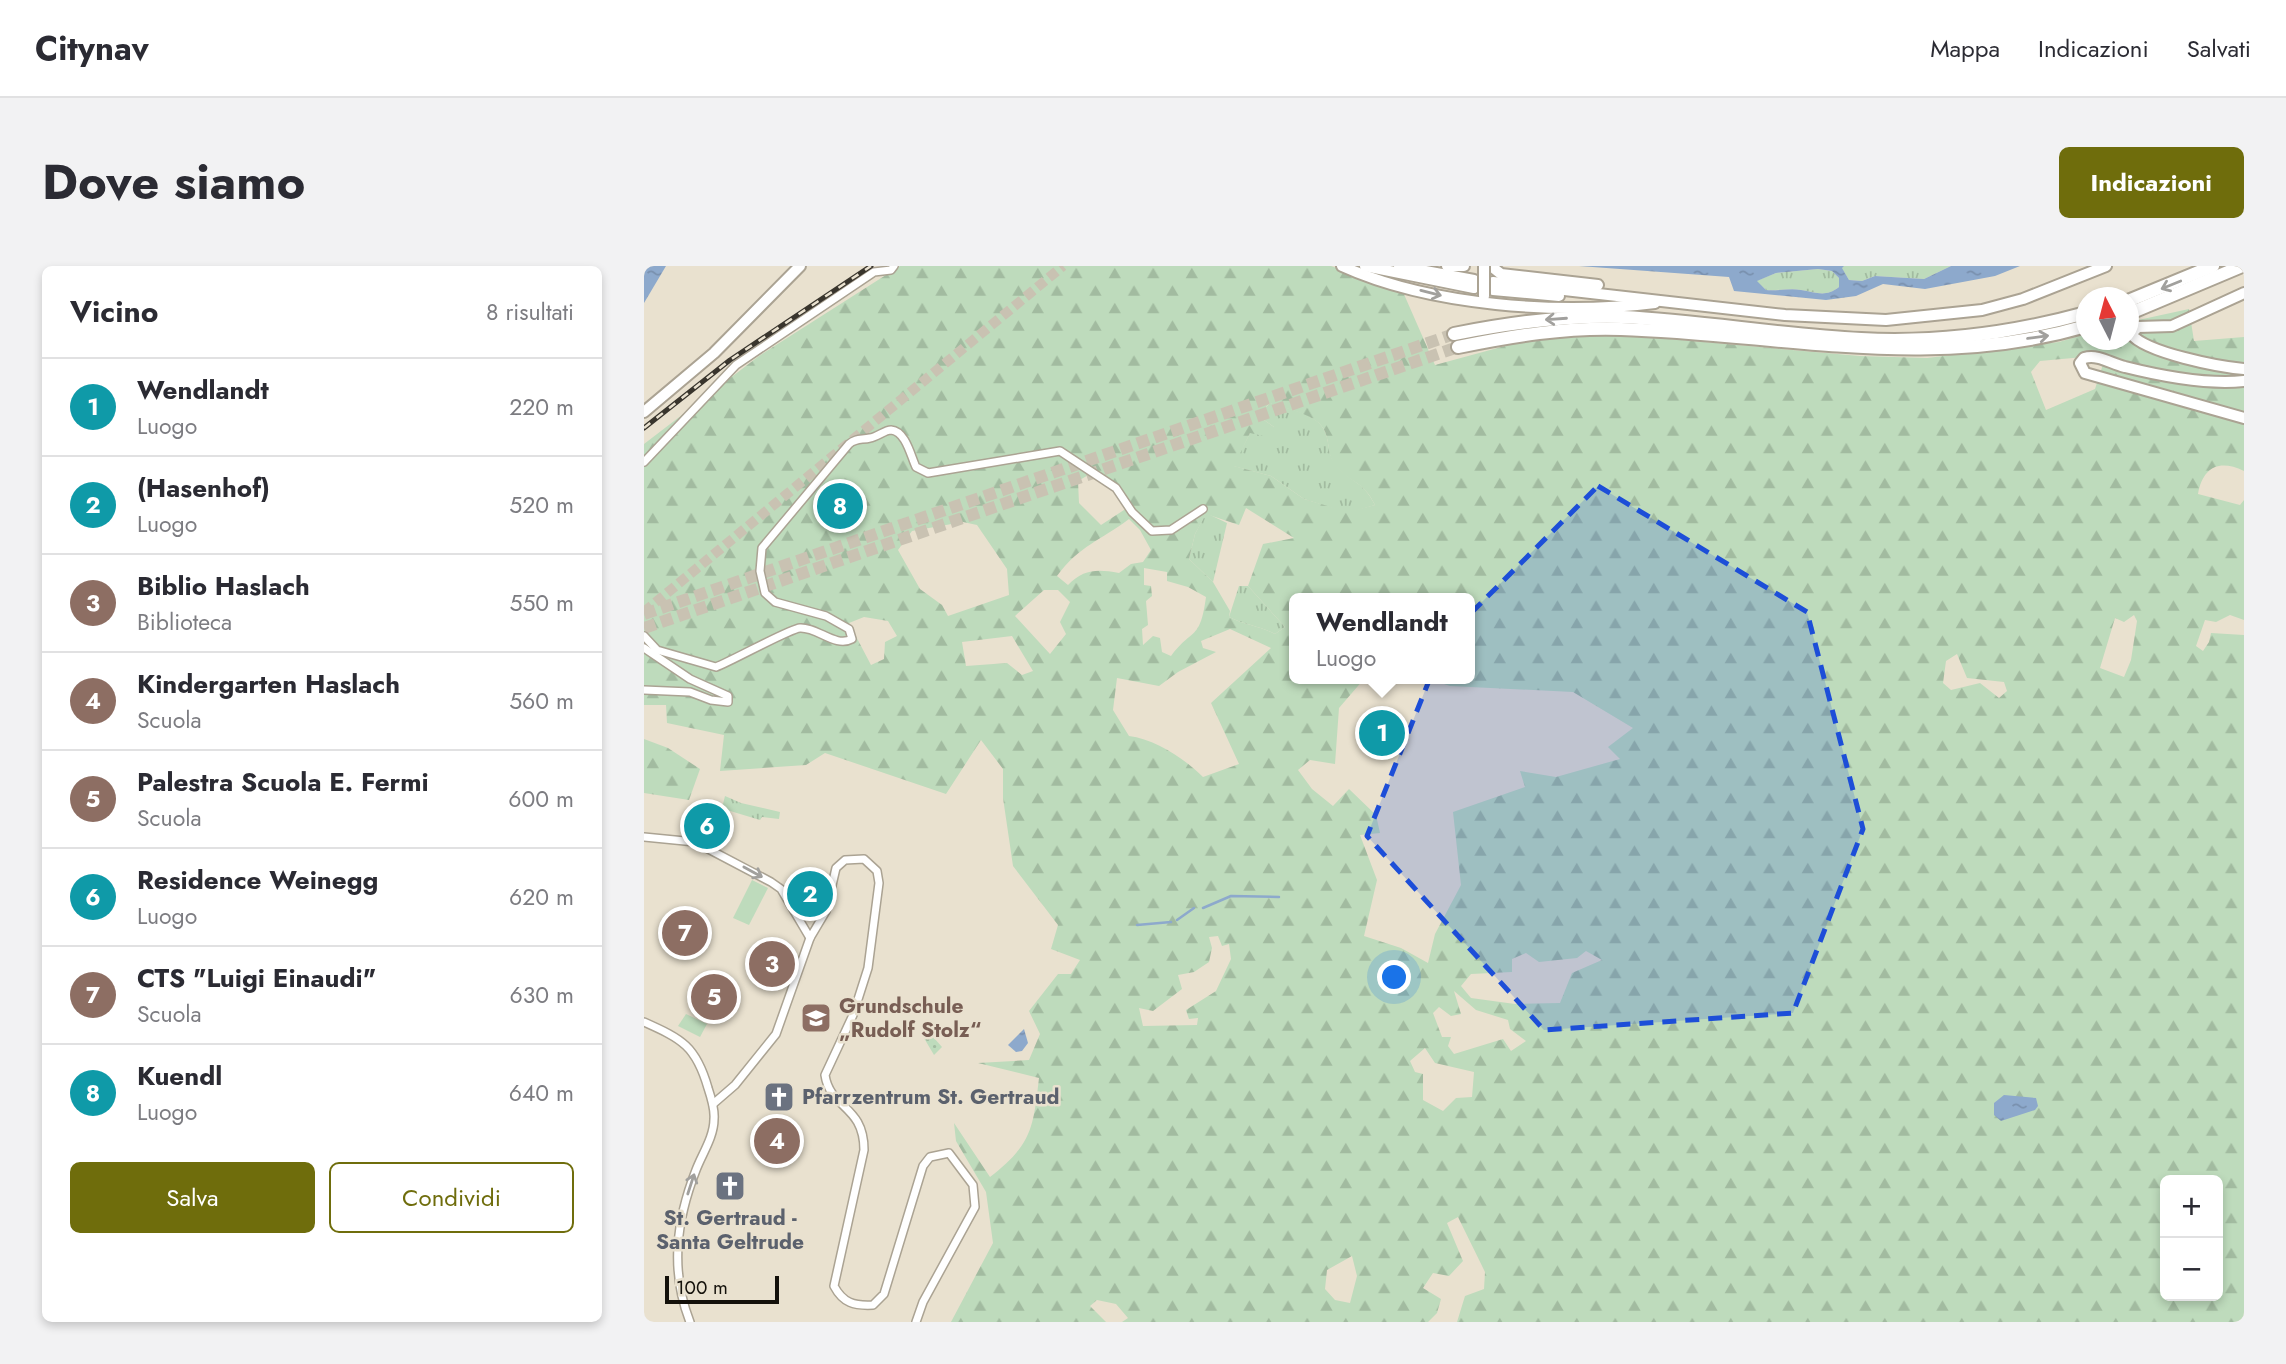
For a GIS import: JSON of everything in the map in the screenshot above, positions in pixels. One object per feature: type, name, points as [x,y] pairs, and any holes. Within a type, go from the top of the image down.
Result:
[{"type":"highway","points":[[2139,297],[2213,266]]},
{"type":"highway","points":[[2139,310],[2242,266]]},
{"type":"highway","points":[[1454,334],[1513,322],[1622,317],[1860,339],[1924,340],[1998,332],[2076,315]]},
{"type":"highway","points":[[1458,347],[1571,330],[1622,329],[1862,349],[1929,350],[2034,338],[2076,328]]},
{"type":"main road","points":[[644,412],[714,353],[800,266]]},
{"type":"main road","points":[[1342,266],[1361,275],[1459,300],[1489,292],[1655,300],[1811,317],[1886,320],[1982,310],[2023,299],[2106,266]]},
{"type":"main road","points":[[1365,266],[1474,284],[1399,266]]},
{"type":"main road","points":[[1484,266],[1489,292]]},
{"type":"main road","points":[[1491,266],[1501,274],[1633,289],[1655,300]]},
{"type":"main road","points":[[1489,292],[1548,307],[1655,300]]},
{"type":"main road","points":[[2244,293],[2172,326],[2138,327],[2131,334],[2151,347],[2228,368],[2244,369]]},
{"type":"main road","points":[[2244,381],[2187,377],[2124,367],[2093,356],[2084,358],[2080,363],[2085,373],[2244,418]]},
{"type":"street","points":[[644,462],[750,354],[874,272],[891,270],[894,266]]},
{"type":"street","points":[[644,636],[657,650],[716,667],[798,628],[817,632],[839,642],[852,639],[849,629],[839,621],[801,607],[775,602],[765,593],[760,571],[762,548],[849,444],[854,440],[868,439],[890,430],[897,432],[908,445],[915,467],[928,473],[1060,452],[1116,488],[1132,512],[1152,531],[1171,530],[1203,509]]},
{"type":"street","points":[[644,649],[690,679],[723,692],[728,696],[728,702],[710,701],[690,692],[644,690]]},
{"type":"street","points":[[644,837],[695,842],[728,857],[781,889],[810,938]]},
{"type":"street","points":[[713,1104],[735,1085],[776,1034],[810,938],[826,912],[836,869],[845,860],[856,857],[872,864],[877,871],[879,883],[868,968],[853,1015],[825,1075],[832,1094],[853,1113],[864,1130],[864,1150],[834,1286],[841,1298],[853,1305],[873,1305],[884,1294],[923,1166],[930,1157],[949,1153],[963,1168],[973,1185],[975,1207],[923,1302],[916,1322]]},
{"type":"street","points":[[644,1022],[677,1037],[695,1054],[713,1104],[715,1120],[688,1195],[677,1244],[677,1281],[690,1322]]},
{"type":"highlighted area","points":[[1598,486],[1807,612],[1863,829],[1793,1013],[1544,1030],[1367,836],[1446,638]]},
{"type":"green space","points":[[900,266],[1331,266],[1403,292],[1435,365],[1531,339],[1614,334],[1860,356],[1927,358],[2059,342],[2076,337],[2076,350],[2139,350],[2139,320],[2189,309],[2194,341],[2244,337],[2244,471],[2227,466],[2214,468],[2204,477],[2198,494],[2240,505],[2244,500],[2244,620],[2230,615],[2216,622],[2205,620],[2196,646],[2203,651],[2211,633],[2244,635],[2244,1322],[1457,1322],[1465,1296],[1484,1289],[1485,1272],[1458,1217],[1447,1223],[1463,1261],[1449,1276],[1433,1273],[1423,1288],[1441,1299],[1437,1313],[1428,1322],[1122,1322],[1128,1318],[1116,1304],[1097,1300],[1090,1306],[1106,1322],[951,1322],[993,1243],[986,1192],[956,1141],[954,1123],[990,1177],[1015,1155],[1032,1123],[1039,1078],[978,1063],[1029,1060],[1040,1034],[1029,1011],[1058,974],[1071,974],[1080,960],[1051,949],[1058,925],[1013,866],[1003,798],[1003,769],[981,740],[946,794],[825,753],[806,765],[720,771],[724,735],[667,723],[666,705],[644,705],[644,444],[759,356]],"holes":[[[2106,355],[2095,389],[2046,410],[2031,372],[2040,361]],[[1269,403],[1306,415],[1318,423],[1325,432],[1334,464],[1361,486],[1375,505],[1348,512],[1304,499],[1271,476],[1234,466],[1250,433],[1268,437],[1274,427],[1264,420],[1265,408]],[[1090,474],[1114,489],[1127,508],[1101,525],[1079,503],[1078,481]],[[1246,508],[1294,538],[1263,544],[1248,586],[1285,627],[1275,634],[1229,617],[1230,611],[1213,582],[1189,559],[1195,534],[1206,514],[1239,525]],[[1129,519],[1140,530],[1151,550],[1143,562],[1131,564],[1119,573],[1085,573],[1068,585],[1057,576],[1082,550]],[[963,522],[977,525],[1007,569],[1009,595],[948,616],[942,605],[920,589],[898,550],[912,531]],[[1144,568],[1167,572],[1167,581],[1188,587],[1206,597],[1198,627],[1171,656],[1162,652],[1160,638],[1153,636],[1143,645],[1142,629],[1148,625],[1146,601],[1152,596],[1151,586],[1144,585]],[[1044,590],[1058,590],[1070,602],[1060,622],[1066,634],[1050,654],[1015,616]],[[1289,593],[1475,593],[1475,684],[1444,684],[1573,692],[1633,728],[1608,747],[1620,759],[1556,777],[1520,771],[1525,787],[1453,812],[1461,885],[1435,934],[1428,963],[1401,948],[1364,936],[1377,880],[1360,835],[1380,833],[1376,815],[1349,789],[1333,806],[1312,789],[1298,770],[1310,760],[1335,764],[1339,708],[1360,684],[1289,684]],[[2134,615],[2137,621],[2131,660],[2124,677],[2100,668],[2115,618],[2124,622]],[[864,617],[888,621],[897,636],[885,642],[884,659],[871,665],[849,623]],[[1230,629],[1271,648],[1211,703],[1239,764],[1203,777],[1169,751],[1149,741],[1129,736],[1113,710],[1117,678],[1159,686],[1178,672],[1216,652],[1203,648],[1201,641]],[[1012,636],[1033,671],[1022,675],[1007,663],[966,666],[962,642]],[[1957,654],[1967,678],[2004,682],[2007,691],[1999,698],[1980,683],[1951,690],[1943,683],[1946,661]],[[1218,936],[1222,946],[1229,944],[1231,959],[1216,991],[1186,1010],[1189,1019],[1198,1018],[1197,1025],[1143,1026],[1139,1008],[1153,1011],[1182,989],[1178,975],[1194,972],[1209,962],[1212,948],[1209,937]],[[1586,951],[1602,960],[1572,973],[1560,1003],[1515,1004],[1471,998],[1461,986],[1471,974],[1512,972],[1512,959],[1526,953],[1539,962],[1577,958]],[[1454,991],[1476,1010],[1508,1020],[1510,1029],[1526,1041],[1511,1051],[1503,1039],[1454,1054],[1448,1046],[1451,1037],[1442,1037],[1433,1013],[1439,1007],[1451,1016],[1461,1014]],[[1425,1048],[1435,1063],[1474,1072],[1472,1097],[1456,1098],[1443,1111],[1423,1100],[1423,1074],[1415,1072],[1410,1061]],[[1352,1256],[1357,1276],[1350,1303],[1335,1300],[1325,1289],[1327,1270]]]},
{"type":"green space","points":[[1951,266],[1924,279],[1875,276],[1862,281],[1849,280],[1841,267]]},
{"type":"green space","points":[[1818,269],[1832,271],[1839,278],[1839,287],[1825,293],[1797,289],[1766,290],[1756,281],[1776,273]]},
{"type":"green space","points":[[1270,403],[1299,412],[1319,423],[1325,432],[1335,464],[1365,490],[1375,505],[1348,513],[1304,499],[1271,476],[1233,466],[1250,433],[1274,427],[1264,420],[1265,408]]},
{"type":"green space","points":[[1206,513],[1227,523],[1213,582],[1189,559],[1195,534]]},
{"type":"green space","points":[[1239,586],[1248,586],[1285,627],[1275,634],[1229,617]]},
{"type":"green space","points":[[644,739],[668,748],[700,769],[689,800],[644,793]]},
{"type":"green space","points":[[725,796],[741,803],[780,812],[779,819],[762,817],[760,820],[707,804],[723,804]]},
{"type":"green space","points":[[752,880],[768,888],[749,925],[733,918]]},
{"type":"green space","points":[[686,1014],[707,1024],[700,1037],[678,1026]]},
{"type":"green space","points":[[927,1030],[942,1047],[934,1055],[921,1033]]},
{"type":"water","points":[[644,266],[666,266],[644,303]]},
{"type":"water","points":[[1579,266],[1844,266],[1842,268],[1849,280],[1862,281],[1875,276],[1924,279],[1951,266],[2020,266],[1995,276],[1925,289],[1883,284],[1856,296],[1826,300],[1734,291],[1729,277]],"holes":[[[1818,269],[1832,271],[1839,278],[1839,287],[1825,293],[1797,289],[1766,290],[1757,281],[1776,273]]]},
{"type":"water","points":[[1024,1029],[1028,1043],[1022,1051],[1016,1052],[1008,1045]]},
{"type":"water","points":[[2004,1095],[2036,1098],[2038,1106],[2035,1110],[2001,1121],[1994,1115],[1994,1103]]},
{"type":"waterway","points":[[1203,908],[1231,896],[1279,897]]},
{"type":"waterway","points":[[1177,920],[1194,908]]},
{"type":"waterway","points":[[1137,925],[1171,922]]},
{"type":"tunnel","points":[[644,612],[1063,266]]},
{"type":"tunnel","points":[[644,614],[1454,334]]},
{"type":"tunnel","points":[[644,628],[1458,347]]},
{"type":"railway","points":[[644,428],[730,360],[871,266]]},
{"type":"place","name":"Kuendl","points":[[840,506]]},
{"type":"place","name":"Wendlandt","points":[[1382,733]]},
{"type":"place","name":"Residence Weinegg","points":[[707,826]]},
{"type":"place","name":"(Hasenhof)","points":[[810,894]]},
{"type":"place","name":"CTS \"Luigi Einaudi\"","points":[[685,933]]},
{"type":"place","name":"Biblio Haslach","points":[[772,964]]},
{"type":"place","name":"Palestra Scuola E. Fermi","points":[[714,997]]},
{"type":"place","name":"Grundschule „Rudolf Stolz“","points":[[816,1018]]},
{"type":"place","name":"Pfarrzentrum St. Gertraud","points":[[779,1097]]},
{"type":"place","name":"Kindergarten Haslach","points":[[777,1141]]},
{"type":"place","name":"St. Gertraud - Santa Geltrude","points":[[730,1186]]}]
